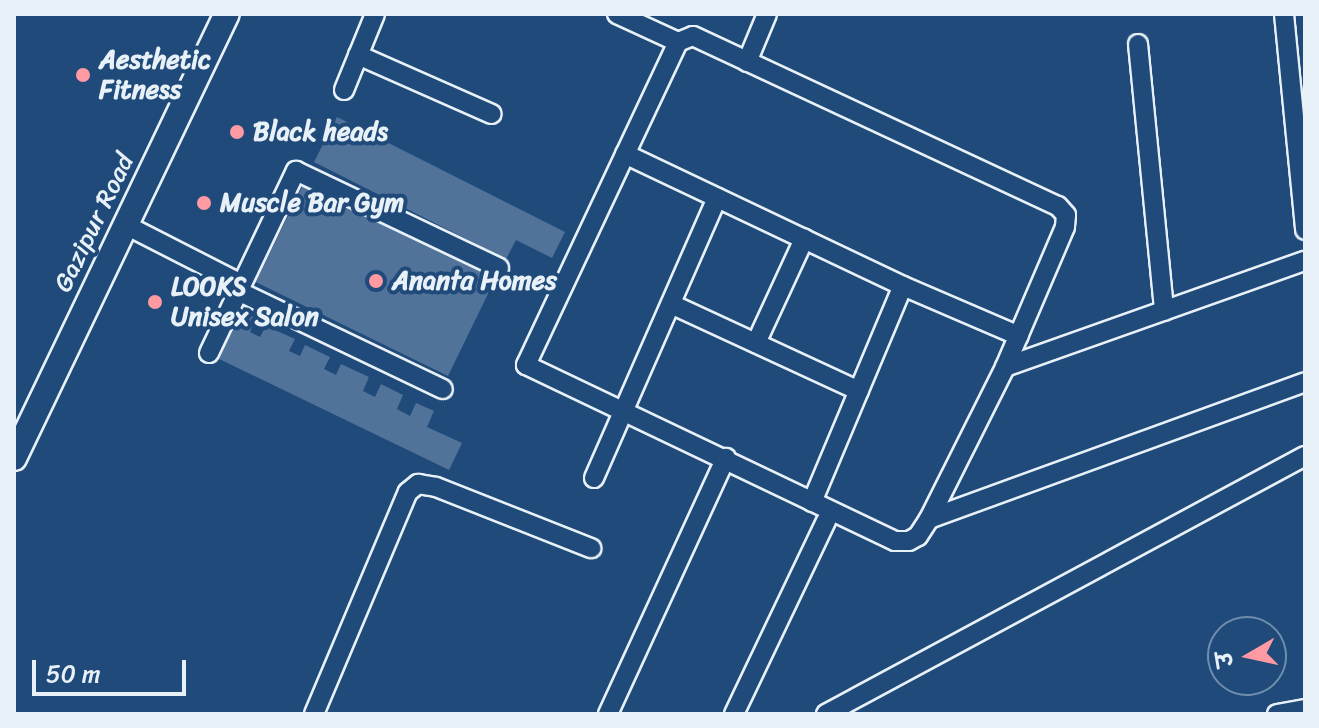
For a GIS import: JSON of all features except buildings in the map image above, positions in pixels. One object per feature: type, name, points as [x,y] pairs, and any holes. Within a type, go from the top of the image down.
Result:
[{"type":"street","name":"Gazipur Road","points":[[14,458],[227,14]]},
{"type":"street","points":[[344,90],[375,14]]},
{"type":"street","points":[[617,14],[678,42]]},
{"type":"street","points":[[747,62],[767,14]]},
{"type":"street","points":[[1284,14],[1305,230]]},
{"type":"street","points":[[693,36],[747,62],[1058,206],[1066,215],[1065,227],[1005,367],[929,519],[918,536],[909,541],[895,541],[526,365],[678,42],[693,36]]},
{"type":"street","points":[[1138,44],[1164,311]]},
{"type":"street","points":[[358,55],[492,114]]},
{"type":"street","points":[[625,154],[903,286],[1019,336]]},
{"type":"street","points":[[209,353],[296,171],[499,268]]},
{"type":"street","points":[[594,478],[717,198]]},
{"type":"street","points":[[124,224],[240,287],[443,389]]},
{"type":"street","points":[[756,343],[804,239]]},
{"type":"street","points":[[1005,367],[1305,261]]},
{"type":"street","points":[[812,502],[903,286]]},
{"type":"street","points":[[671,304],[859,391]]},
{"type":"street","points":[[929,519],[1305,382]]},
{"type":"street","points":[[826,714],[1305,456]]},
{"type":"street","points":[[608,714],[726,458]]},
{"type":"street","points":[[314,714],[408,492],[418,484],[436,487],[591,548]]},
{"type":"street","points":[[734,714],[826,521]]},
{"type":"street","points":[[1277,714],[1305,709]]},
{"type":"place","name":"Aesthetic Fitness","points":[[83,75]]},
{"type":"place","name":"Black heads","points":[[237,132]]},
{"type":"place","name":"Muscle Bar Gym","points":[[204,203]]},
{"type":"place","name":"Ananta Homes","points":[[376,281]]},
{"type":"place","name":"LOOKS Unisex Salon","points":[[155,302]]}]
